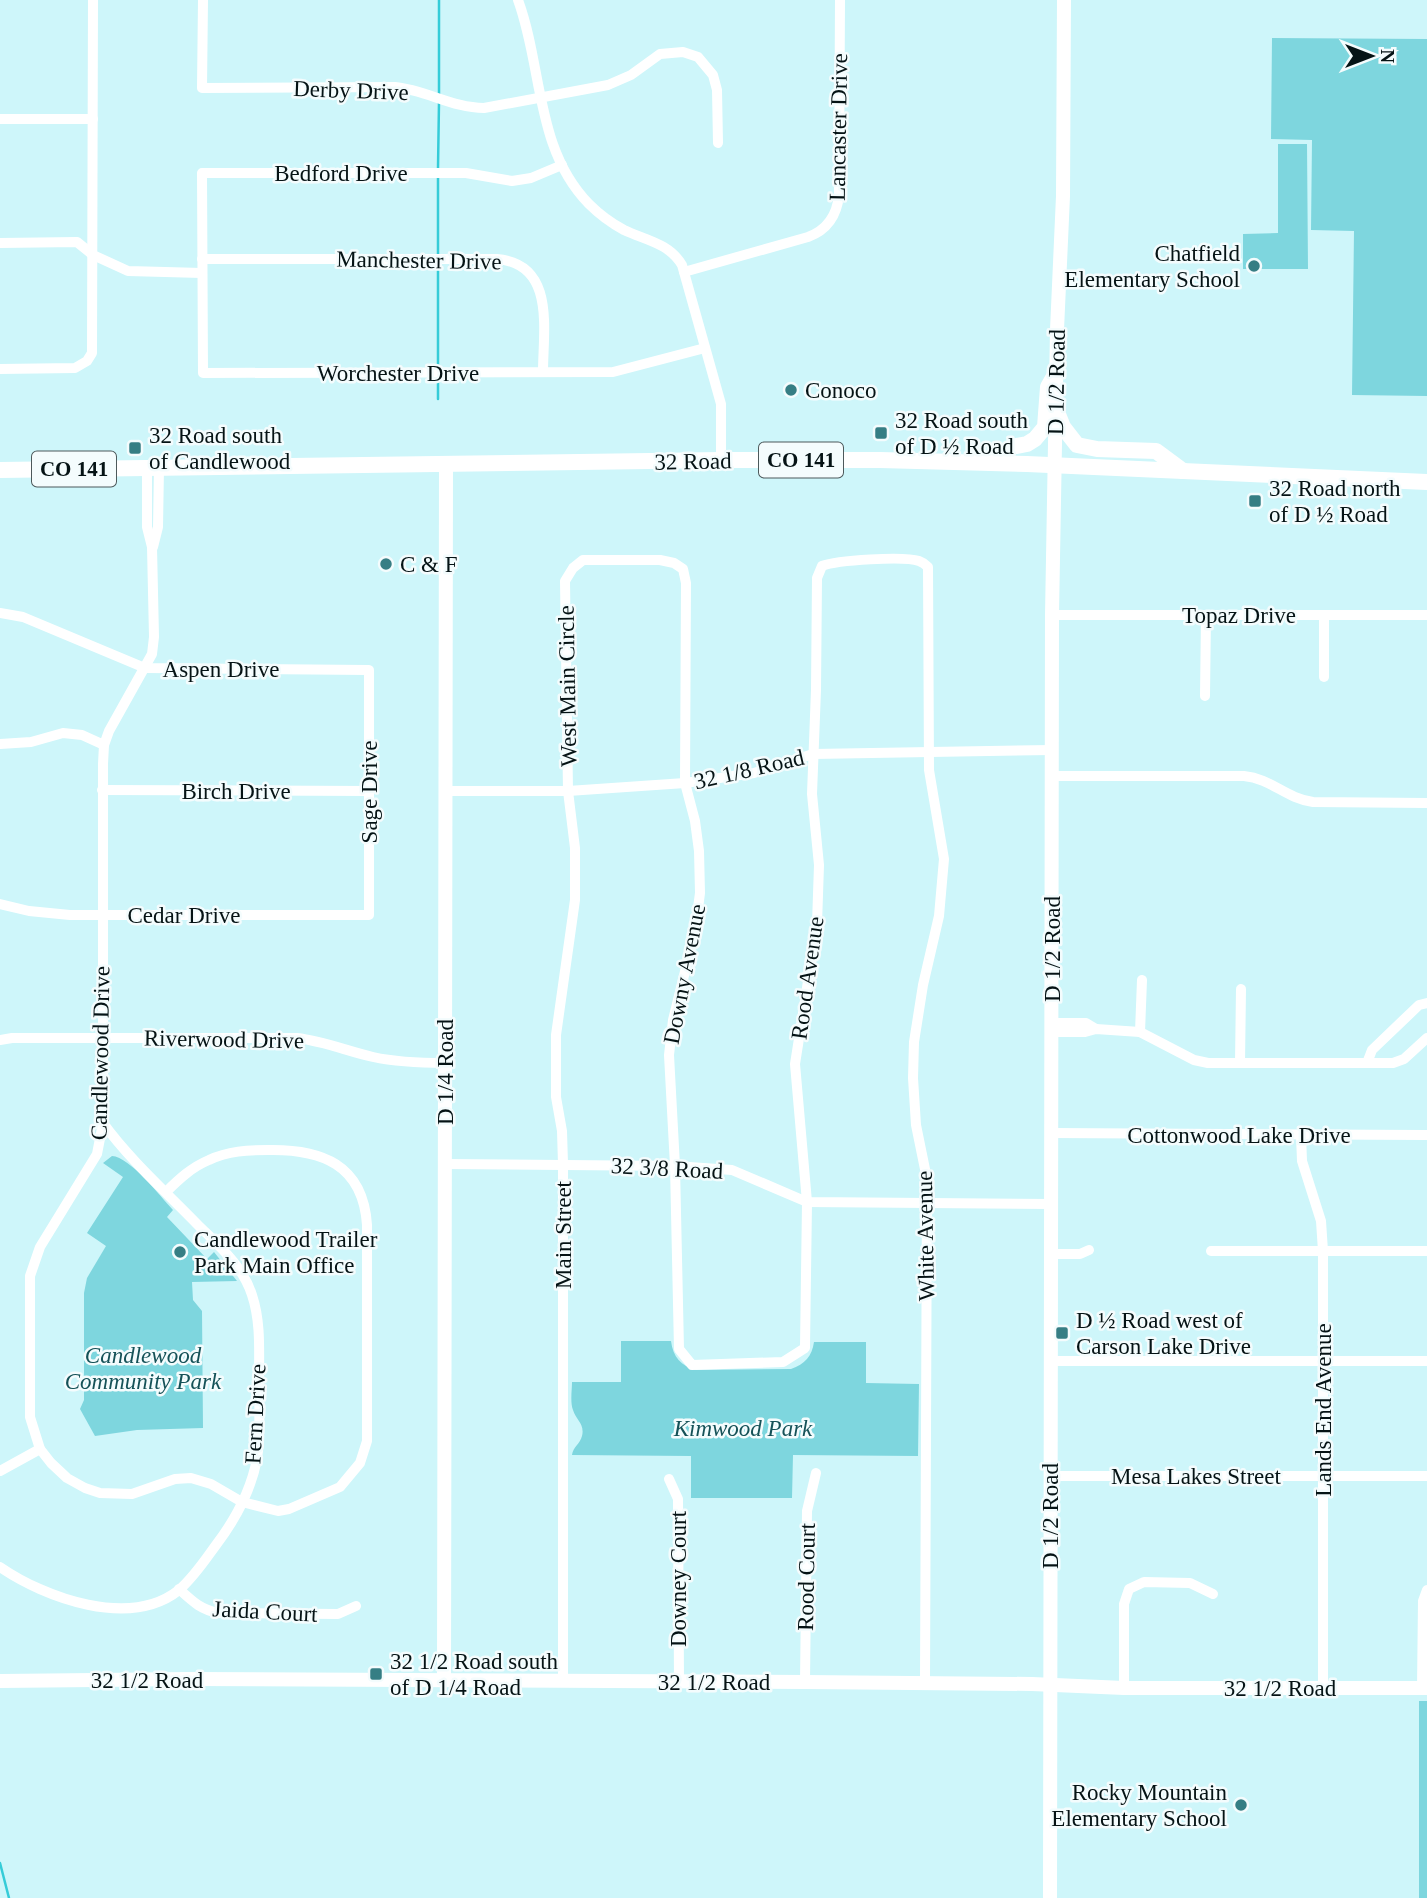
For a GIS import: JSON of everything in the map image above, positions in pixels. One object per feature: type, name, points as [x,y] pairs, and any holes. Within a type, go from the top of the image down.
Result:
[{"type":"main road","points":[[994,463],[1011,447],[1027,444],[1035,439],[1045,427],[1048,387],[1056,373]]},
{"type":"main road","points":[[1055,407],[1063,427],[1077,444],[1097,449],[1156,452],[1183,471]]},
{"type":"main road","name":"32 Road","points":[[0,470],[721,460],[994,463],[1427,482]]},
{"type":"street","points":[[0,369],[71,368],[87,361],[93,347],[93,0]]},
{"type":"street","name":"Derby Drive","points":[[203,0],[202,88],[395,87],[473,108],[615,83],[660,54],[683,52],[698,57],[713,75],[717,90],[718,143]]},
{"type":"street","points":[[518,0],[533,49],[549,135],[573,185],[599,213],[623,229],[667,248],[678,258],[721,404],[721,460]]},
{"type":"street","name":"Lancaster Drive","points":[[684,272],[808,237],[819,232],[833,217],[839,195],[840,0]]},
{"type":"street","name":"D 1/2 Road","points":[[1050,1898],[1052,615],[1055,407],[1063,196],[1064,0]]},
{"type":"street","points":[[0,119],[93,119]]},
{"type":"street","name":"Bedford Drive","points":[[202,259],[202,173],[466,173],[512,181],[531,178],[562,165]]},
{"type":"street","points":[[0,243],[77,242],[93,255],[117,268],[135,272],[202,273]]},
{"type":"street","name":"Worchester Drive","points":[[202,259],[203,373],[613,372],[705,348]]},
{"type":"street","name":"Manchester Drive","points":[[202,259],[512,261],[531,274],[542,295],[543,372]]},
{"type":"street","name":"D 1/4 Road","points":[[444,1681],[446,464]]},
{"type":"street","name":"Candlewood Drive","points":[[153,468],[158,527],[152,547],[152,653],[104,745],[103,1123],[97,1154],[40,1247],[30,1276],[30,1417],[40,1449],[67,1478],[100,1493],[132,1494],[175,1479],[191,1478],[211,1484],[242,1502],[267,1510],[289,1509],[340,1487],[360,1463],[368,1432],[367,1224],[365,1209],[354,1182],[340,1167],[301,1150],[249,1150],[217,1156],[190,1171],[166,1192]]},
{"type":"street","name":"Rood Avenue","points":[[806,1348],[807,1202],[795,1064],[817,923],[819,865],[812,794],[817,578],[822,566],[834,562],[908,559],[920,561],[928,567]]},
{"type":"street","name":"Downy Avenue","points":[[565,580],[583,560],[660,560],[674,563],[683,569],[686,583],[685,783],[695,821],[699,851],[699,893],[695,931],[673,1020],[669,1055],[676,1166],[679,1349],[692,1365],[783,1362],[806,1348]]},
{"type":"street","name":"White Avenue","points":[[925,1683],[927,1179],[916,1125],[914,1042],[923,985],[939,916],[944,859],[929,770],[928,567]]},
{"type":"street","name":"West Main Circle","points":[[565,580],[568,791]]},
{"type":"street","name":"Aspen Drive","points":[[0,613],[23,617],[145,668],[369,670]]},
{"type":"street","name":"Topaz Drive","points":[[1052,615],[1427,615]]},
{"type":"street","points":[[1205,696],[1206,615]]},
{"type":"street","points":[[1324,615],[1324,677]]},
{"type":"street","name":"Sage Drive","points":[[369,670],[369,915]]},
{"type":"street","points":[[0,744],[32,743],[63,733],[82,736],[104,745]]},
{"type":"street","name":"32 1/8 Road","points":[[445,791],[568,791],[685,783],[754,773],[813,754],[1052,750]]},
{"type":"street","points":[[1052,776],[1244,776],[1266,780],[1298,800],[1427,803]]},
{"type":"street","name":"Birch Drive","points":[[102,790],[370,791]]},
{"type":"street","name":"Main Street","points":[[563,1682],[563,1164],[562,1131],[556,1097],[556,1035],[575,900],[575,848],[568,791]]},
{"type":"street","name":"Cedar Drive","points":[[0,904],[39,913],[103,915],[369,915]]},
{"type":"street","points":[[1140,1032],[1142,980]]},
{"type":"street","points":[[1241,989],[1241,1063]]},
{"type":"street","points":[[1367,1063],[1372,1050],[1419,1005],[1427,1003]]},
{"type":"street","points":[[1051,1027],[1086,1024],[1096,1029],[1140,1032],[1194,1060],[1209,1063],[1399,1062],[1427,1038]]},
{"type":"street","name":"Riverwood Drive","points":[[0,1040],[297,1038],[316,1040],[372,1057],[445,1063]]},
{"type":"street","name":"Fern Drive","points":[[0,1567],[37,1589],[55,1596],[106,1607],[132,1608],[158,1601],[179,1589],[196,1572],[230,1526],[257,1460],[259,1332],[251,1291],[238,1267],[103,1123]]},
{"type":"street","name":"Cottonwood Lake Drive","points":[[1051,1133],[1427,1135]]},
{"type":"street","name":"Lands End Avenue","points":[[1301,1135],[1303,1161],[1319,1214],[1324,1251],[1323,1688]]},
{"type":"street","name":"32 3/8 Road","points":[[445,1164],[676,1166],[732,1170],[807,1202],[1051,1204]]},
{"type":"street","points":[[1050,1254],[1080,1254],[1089,1250]]},
{"type":"street","points":[[1211,1251],[1427,1251]]},
{"type":"street","points":[[1050,1361],[1427,1361]]},
{"type":"street","points":[[0,1471],[40,1449]]},
{"type":"street","name":"Rood Court","points":[[805,1682],[807,1511],[816,1473]]},
{"type":"street","name":"Mesa Lakes Street","points":[[1050,1476],[1427,1476]]},
{"type":"street","name":"Downey Court","points":[[669,1479],[678,1499],[679,1682]]},
{"type":"street","points":[[1124,1688],[1124,1604],[1129,1589],[1144,1582],[1190,1583],[1213,1594]]},
{"type":"street","name":"Jaida Court","points":[[179,1589],[195,1604],[219,1614],[338,1614],[356,1606]]},
{"type":"street","points":[[1425,1688],[1423,1601],[1427,1590]]},
{"type":"street","name":"32 1/2 Road","points":[[0,1681],[176,1679],[805,1682],[1124,1688],[1425,1688]]},
{"type":"green space","points":[[1272,38],[1427,39],[1427,396],[1352,395],[1354,231],[1311,230],[1312,140],[1271,139]]},
{"type":"green space","points":[[1278,144],[1307,144],[1308,269],[1243,269],[1243,234],[1278,233]]},
{"type":"green space","name":"Candlewood Community Park","points":[[112,1156],[127,1163],[144,1178],[173,1210],[167,1217],[207,1259],[214,1252],[237,1281],[192,1282],[193,1300],[202,1311],[203,1428],[137,1430],[95,1436],[80,1409],[84,1400],[84,1293],[87,1278],[106,1246],[87,1233],[123,1177],[103,1163]]},
{"type":"green space","name":"Kimwood Park","points":[[621,1341],[671,1341],[679,1360],[696,1370],[791,1369],[807,1359],[814,1342],[866,1342],[866,1383],[919,1384],[918,1456],[793,1455],[792,1498],[691,1498],[691,1456],[572,1455],[583,1432],[572,1407],[572,1382],[621,1382]]},
{"type":"green space","points":[[1419,1701],[1427,1701],[1427,1898],[1419,1898]]},
{"type":"waterway","points":[[439,0],[439,95]]},
{"type":"waterway","points":[[438,168],[439,102]]},
{"type":"waterway","points":[[438,175],[438,256]]},
{"type":"waterway","points":[[438,263],[438,368]]},
{"type":"waterway","points":[[438,375],[438,399]]},
{"type":"waterway","points":[[0,1863],[9,1898]]},
{"type":"place","name":"Chatfield Elementary School","points":[[1254,266]]},
{"type":"place","name":"Conoco","points":[[791,390]]},
{"type":"place","name":"32 Road south of D ½ Road","points":[[881,433]]},
{"type":"place","name":"32 Road south of Candlewood","points":[[135,448]]},
{"type":"place","name":"32 Road north of D ½ Road","points":[[1255,501]]},
{"type":"place","name":"C & F","points":[[386,564]]},
{"type":"place","name":"Candlewood Trailer Park Main Office","points":[[180,1252]]},
{"type":"place","name":"D ½ Road west of Carson Lake Drive","points":[[1062,1333]]},
{"type":"place","name":"32 1/2 Road south of D 1/4 Road","points":[[376,1674]]},
{"type":"place","name":"Rocky Mountain Elementary School","points":[[1241,1805]]}]
